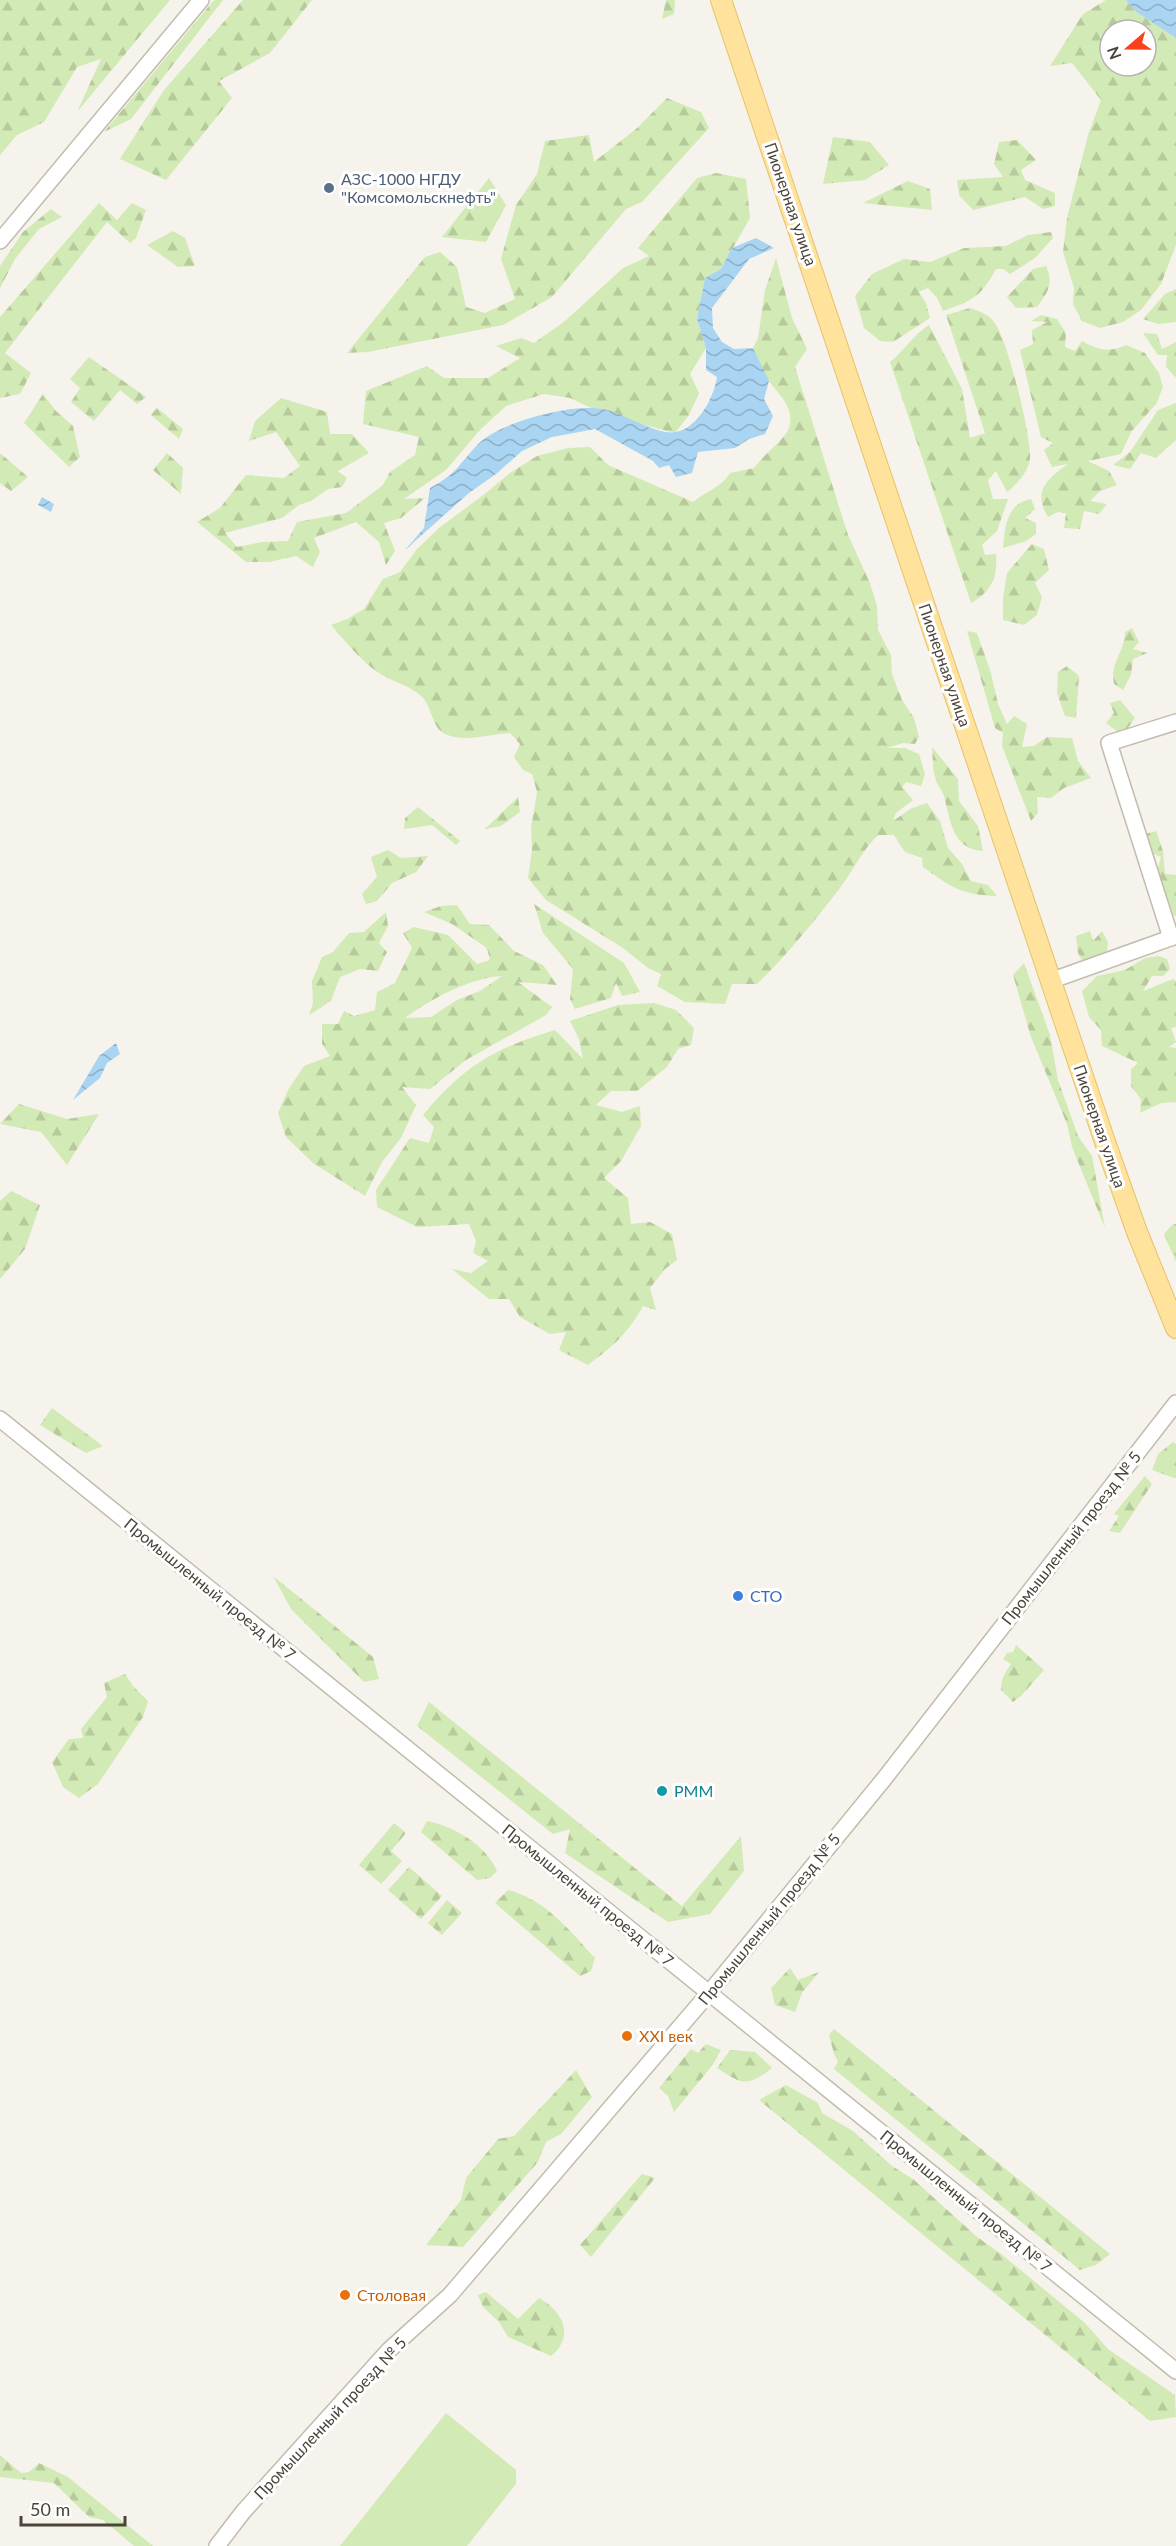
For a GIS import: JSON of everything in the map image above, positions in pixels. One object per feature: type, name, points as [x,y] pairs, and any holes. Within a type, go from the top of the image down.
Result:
[{"type":"main road","name":"Пионерная улица","points":[[721,0],[1050,981],[1137,1232],[1176,1328]]},
{"type":"street","points":[[0,241],[201,0]]},
{"type":"street","points":[[1050,981],[1174,937],[1109,744],[1176,723]]},
{"type":"street","name":"Промышленный проезд № 5","points":[[217,2546],[243,2512],[389,2350],[450,2295],[709,1993],[884,1779],[1176,1403]]},
{"type":"street","name":"Промышленный проезд № 7","points":[[0,1419],[1176,2371]]},
{"type":"green space","points":[[0,0],[170,0],[77,112],[101,59],[77,67],[44,122],[17,135],[0,155]]},
{"type":"green space","points":[[214,0],[223,0],[131,119],[104,132]]},
{"type":"green space","points":[[243,0],[312,0],[270,53],[219,81],[232,98],[166,180],[120,159],[164,90]]},
{"type":"green space","points":[[666,0],[675,0],[674,14],[662,19]]},
{"type":"green space","points":[[1106,0],[1126,0],[1136,12],[1145,18],[1098,18],[1098,78],[1158,78],[1158,26],[1176,38],[1176,245],[1161,284],[1141,310],[1123,322],[1100,328],[1082,321],[1073,304],[1074,288],[1063,252],[1067,218],[1088,135],[1101,100],[1072,63],[1050,66],[1083,14]]},
{"type":"green space","points":[[667,98],[701,112],[709,128],[642,202],[626,209],[552,297],[503,325],[368,352],[347,353],[425,257],[440,252],[457,267],[466,307],[485,313],[515,299],[501,259],[516,205],[537,174],[545,141],[589,135],[594,162],[636,129]]},
{"type":"green space","points":[[833,137],[870,142],[889,165],[865,180],[823,184]]},
{"type":"green space","points":[[1017,140],[1036,160],[1021,170],[1025,180],[1055,193],[1055,206],[1043,209],[1025,197],[973,210],[959,195],[957,180],[1003,177],[994,164],[999,142]]},
{"type":"green space","points":[[716,173],[746,179],[750,218],[721,269],[705,278],[697,319],[706,348],[690,374],[699,393],[689,415],[675,433],[637,423],[607,410],[591,408],[570,398],[544,394],[506,406],[480,430],[446,470],[404,499],[425,498],[401,518],[384,523],[395,551],[386,565],[379,542],[356,522],[314,538],[320,552],[313,567],[296,556],[269,562],[246,562],[197,522],[220,508],[246,475],[284,478],[300,466],[276,432],[249,441],[255,421],[281,398],[327,412],[330,434],[352,434],[369,453],[338,471],[347,478],[342,487],[328,489],[311,501],[299,505],[282,518],[225,533],[237,547],[262,542],[288,541],[297,522],[346,513],[383,485],[390,472],[415,455],[419,437],[363,424],[366,391],[427,366],[444,378],[488,378],[520,358],[496,346],[521,338],[534,343],[565,321],[623,268],[649,256],[638,248],[697,178]]},
{"type":"green space","points":[[489,178],[506,205],[486,242],[442,237]]},
{"type":"green space","points":[[908,181],[930,189],[932,210],[863,203]]},
{"type":"green space","points":[[99,203],[117,220],[132,203],[146,210],[136,238],[130,243],[107,222],[5,353],[31,373],[20,394],[0,398],[0,317]]},
{"type":"green space","points":[[51,209],[62,217],[39,229],[15,259],[0,288],[0,266],[23,232]]},
{"type":"green space","points":[[173,231],[185,238],[195,266],[178,267],[147,245]]},
{"type":"green space","points":[[1051,232],[1053,238],[1035,258],[1010,274],[1003,269],[996,269],[980,292],[962,304],[943,311],[937,298],[928,288],[919,292],[926,303],[930,318],[893,342],[880,341],[864,328],[855,296],[872,274],[904,259],[930,262],[964,248],[1006,246],[1028,235]]},
{"type":"green space","points":[[776,258],[792,318],[807,349],[795,367],[848,535],[870,583],[877,606],[878,630],[891,655],[892,674],[902,700],[914,718],[919,737],[915,744],[903,743],[887,748],[905,748],[919,754],[925,774],[921,786],[906,782],[902,787],[913,800],[896,813],[893,821],[910,809],[927,803],[940,821],[948,848],[962,864],[971,881],[988,885],[997,896],[965,892],[949,885],[923,867],[922,858],[905,852],[894,835],[878,835],[818,916],[757,984],[732,984],[725,1004],[685,1002],[657,986],[661,974],[648,968],[623,948],[546,900],[528,878],[532,850],[531,828],[537,792],[532,774],[523,770],[514,757],[520,744],[510,733],[460,738],[440,731],[421,696],[370,666],[331,625],[364,609],[383,579],[400,572],[417,549],[439,528],[510,473],[537,456],[568,448],[590,447],[608,465],[693,502],[727,478],[730,473],[754,468],[785,434],[790,423],[789,410],[762,369],[753,348],[758,338],[765,290]]},
{"type":"green space","points":[[1046,266],[1050,283],[1041,302],[1037,307],[1016,308],[1007,297],[1033,269]]},
{"type":"green space","points":[[1176,289],[1176,322],[1158,324],[1143,319],[1165,294]]},
{"type":"green space","points":[[970,308],[989,317],[999,331],[1018,388],[1030,448],[1027,469],[1007,492],[996,471],[988,480],[993,499],[1008,499],[997,531],[982,545],[985,555],[996,554],[996,570],[992,583],[984,594],[971,603],[890,362],[929,325],[962,389],[970,438],[985,433],[946,315]]},
{"type":"green space","points":[[1041,315],[1057,319],[1066,333],[1065,347],[1075,351],[1082,341],[1093,347],[1104,349],[1126,345],[1145,353],[1159,373],[1163,387],[1156,404],[1131,432],[1121,454],[1088,461],[1109,471],[1117,485],[1100,491],[1090,501],[1107,504],[1099,514],[1084,511],[1080,529],[1064,528],[1066,513],[1058,512],[1048,517],[1043,508],[1044,486],[1068,464],[1052,467],[1044,450],[1053,443],[1041,437],[1020,350],[1033,344],[1032,330],[1047,322],[1031,321]]},
{"type":"green space","points":[[1143,333],[1157,334],[1162,349],[1176,342],[1176,378],[1166,367],[1167,355],[1158,355]]},
{"type":"green space","points":[[89,357],[146,397],[137,404],[120,390],[94,421],[71,402],[80,388],[70,379]]},
{"type":"green space","points":[[43,394],[56,411],[73,426],[80,457],[69,467],[24,423]]},
{"type":"green space","points":[[1176,403],[1176,440],[1156,458],[1141,453],[1130,469],[1113,465],[1130,452],[1158,410]]},
{"type":"green space","points":[[157,408],[183,429],[179,439],[151,415]]},
{"type":"green space","points":[[0,453],[28,477],[11,491],[0,483]]},
{"type":"green space","points":[[167,453],[183,468],[181,494],[153,470]]},
{"type":"green space","points":[[1031,499],[1035,509],[1025,518],[1036,523],[1036,534],[1026,541],[1003,548],[1008,517],[1016,506]]},
{"type":"green space","points":[[1032,544],[1044,549],[1049,570],[1035,583],[1042,597],[1037,615],[1024,625],[1003,620],[1003,598],[1007,573]]},
{"type":"green space","points":[[1132,628],[1139,642],[1133,649],[1147,653],[1133,659],[1131,675],[1123,690],[1114,684],[1113,676],[1125,632]]},
{"type":"green space","points":[[967,631],[977,633],[991,673],[998,704],[1007,724],[1014,716],[1027,724],[1022,747],[1034,746],[1047,737],[1072,738],[1078,761],[1091,778],[1064,788],[1051,798],[1037,797],[1038,813],[1031,821],[1002,746],[1003,733],[995,728]]},
{"type":"green space","points":[[1067,666],[1079,676],[1076,718],[1065,716],[1057,693],[1058,672]]},
{"type":"green space","points":[[1120,700],[1135,718],[1128,728],[1118,732],[1106,723],[1114,713],[1110,703]]},
{"type":"green space","points":[[932,747],[958,779],[959,801],[978,826],[983,851],[965,845],[954,832],[944,796],[937,784],[933,768]]},
{"type":"green space","points":[[518,797],[520,812],[501,826],[485,829]]},
{"type":"green space","points":[[418,807],[460,841],[456,845],[432,825],[404,829],[405,818]]},
{"type":"green space","points":[[1156,831],[1163,851],[1165,874],[1176,875],[1176,916],[1174,916],[1157,871],[1161,857],[1151,853],[1145,834]]},
{"type":"green space","points":[[388,850],[401,858],[428,856],[416,872],[392,883],[377,901],[366,904],[362,894],[377,877],[371,857]]},
{"type":"green space","points":[[534,904],[624,963],[640,992],[622,996],[616,983],[611,998],[575,1009],[570,999],[573,969],[543,933]]},
{"type":"green space","points":[[457,905],[470,924],[489,925],[514,951],[543,965],[557,985],[518,982],[552,1007],[546,1015],[466,1060],[430,1089],[402,1087],[416,1105],[401,1138],[382,1162],[365,1196],[313,1163],[286,1137],[278,1113],[288,1090],[304,1066],[330,1056],[322,1044],[322,1024],[338,1024],[344,1011],[354,1016],[375,1010],[377,992],[395,983],[412,948],[403,933],[414,927],[448,935],[477,964],[490,960],[487,948],[452,924],[424,912],[441,906]],"holes":[[[502,976],[480,991],[457,1000],[431,1017],[405,1018],[426,1004],[464,985]]]},
{"type":"green space","points":[[386,912],[388,926],[379,943],[387,952],[378,971],[360,969],[340,977],[331,1001],[309,1015],[313,1003],[312,981],[322,957],[333,952],[349,933],[364,932]]},
{"type":"green space","points":[[1090,931],[1093,941],[1102,931],[1108,942],[1107,951],[1083,962],[1078,953],[1076,936]]},
{"type":"green space","points":[[1159,956],[1167,959],[1170,969],[1163,976],[1152,976],[1143,991],[1173,979],[1176,981],[1176,1027],[1171,1028],[1176,1042],[1169,1047],[1176,1048],[1176,1102],[1161,1103],[1140,1113],[1141,1099],[1131,1086],[1131,1069],[1138,1063],[1102,1046],[1101,1030],[1089,1017],[1082,991],[1097,976],[1125,970],[1145,958]]},
{"type":"green space","points":[[1024,963],[1050,1035],[1058,1080],[1078,1136],[1092,1156],[1105,1228],[1072,1147],[1067,1124],[1031,1037],[1013,975]]},
{"type":"green space","points":[[654,1003],[676,1010],[694,1028],[691,1045],[678,1049],[667,1067],[637,1091],[611,1091],[596,1105],[622,1112],[640,1106],[641,1126],[621,1161],[604,1178],[628,1198],[631,1224],[650,1222],[672,1234],[677,1260],[665,1269],[650,1288],[656,1310],[643,1306],[620,1338],[588,1365],[559,1350],[566,1332],[550,1334],[520,1317],[509,1299],[489,1299],[452,1269],[471,1273],[488,1261],[473,1253],[476,1241],[469,1224],[417,1227],[377,1207],[376,1190],[410,1138],[429,1143],[434,1127],[423,1115],[467,1071],[514,1044],[555,1030],[583,1059],[579,1039],[570,1021],[618,1005]]},
{"type":"green space","points":[[19,1104],[67,1119],[99,1114],[67,1165],[41,1132],[0,1124]]},
{"type":"green space","points":[[11,1191],[40,1205],[25,1249],[0,1279],[0,1201]]},
{"type":"green space","points":[[1173,1224],[1176,1224],[1176,1262],[1164,1234]]},
{"type":"green space","points":[[52,1408],[103,1446],[86,1453],[40,1425]]},
{"type":"green space","points":[[1173,1442],[1176,1444],[1176,1478],[1152,1470],[1158,1454]]},
{"type":"green space","points":[[1145,1476],[1152,1484],[1120,1533],[1109,1531],[1119,1516],[1114,1514]]},
{"type":"green space","points":[[273,1576],[373,1657],[379,1679],[364,1682],[291,1609]]},
{"type":"green space","points":[[1016,1645],[1044,1670],[1013,1702],[1001,1690],[1001,1686],[1011,1664],[1003,1659],[1007,1653],[1013,1652]]},
{"type":"green space","points":[[125,1674],[148,1701],[143,1717],[98,1784],[79,1798],[63,1787],[52,1762],[69,1739],[83,1738],[81,1729],[107,1697],[104,1683]]},
{"type":"green space","points":[[429,1702],[682,1906],[741,1836],[744,1871],[710,1914],[668,1922],[565,1853],[570,1829],[553,1834],[417,1726]]},
{"type":"green space","points":[[427,1821],[448,1827],[468,1838],[485,1853],[497,1871],[490,1878],[477,1880],[421,1832]]},
{"type":"green space","points":[[394,1823],[406,1833],[391,1851],[402,1861],[381,1884],[359,1865]]},
{"type":"green space","points":[[409,1867],[442,1896],[421,1919],[388,1890]]},
{"type":"green space","points":[[508,1890],[534,1901],[556,1917],[595,1958],[591,1971],[580,1976],[495,1903]]},
{"type":"green space","points":[[447,1900],[462,1913],[442,1935],[428,1923]]},
{"type":"green space","points":[[790,1968],[798,1980],[819,1972],[802,1993],[795,2012],[775,2005],[771,1988]]},
{"type":"green space","points":[[834,2029],[1110,2254],[1096,2265],[1080,2270],[834,2069],[838,2061],[829,2035]]},
{"type":"green space","points":[[706,2044],[721,2050],[711,2067],[674,2112],[668,2096],[659,2088],[691,2049],[698,2053]]},
{"type":"green space","points":[[730,2050],[755,2052],[772,2068],[751,2081],[745,2082],[733,2078],[717,2068]]},
{"type":"green space","points":[[576,2070],[592,2097],[561,2134],[546,2142],[538,2162],[463,2247],[426,2245],[461,2200],[466,2178],[498,2139],[514,2136]]},
{"type":"green space","points":[[786,2085],[818,2103],[822,2113],[853,2131],[892,2166],[913,2179],[976,2236],[1085,2323],[1108,2349],[1175,2395],[1176,2417],[1150,2421],[759,2100]]},
{"type":"green space","points":[[642,2174],[655,2178],[591,2257],[580,2245]]},
{"type":"green space","points":[[486,2292],[518,2319],[539,2298],[547,2303],[563,2324],[563,2340],[559,2348],[551,2356],[508,2337],[499,2322],[483,2307],[478,2295]]},
{"type":"green space","points":[[446,2413],[516,2470],[516,2484],[467,2546],[340,2546]]},
{"type":"green space","points":[[0,2455],[21,2473],[29,2472],[39,2463],[68,2477],[153,2546],[134,2546],[103,2520],[89,2517],[54,2483],[0,2477]]},
{"type":"water","points":[[1126,0],[1176,0],[1176,38],[1158,26],[1158,18],[1145,18],[1136,12]]},
{"type":"water","points":[[756,238],[774,248],[749,259],[712,308],[713,328],[722,342],[734,349],[753,348],[769,381],[764,399],[773,416],[765,434],[749,439],[735,448],[698,452],[692,473],[676,477],[669,465],[659,468],[653,461],[595,429],[552,437],[522,451],[496,474],[469,493],[405,550],[424,528],[430,488],[459,467],[484,439],[510,425],[544,414],[594,408],[614,412],[660,431],[676,432],[691,425],[709,402],[717,377],[706,370],[706,348],[697,319],[705,278],[721,269],[732,248]]},
{"type":"water","points":[[42,497],[54,504],[51,512],[38,505]]},
{"type":"water","points":[[116,1043],[120,1054],[107,1063],[100,1078],[73,1100],[99,1056]]},
{"type":"place","name":"АЗС-1000 НГДУ \"Комсомольскнефть\"","points":[[329,188]]},
{"type":"place","name":"СТО","points":[[738,1596]]},
{"type":"place","name":"РММ","points":[[662,1791]]},
{"type":"place","name":"XXI век","points":[[627,2036]]},
{"type":"place","name":"Столовая","points":[[345,2295]]}]
